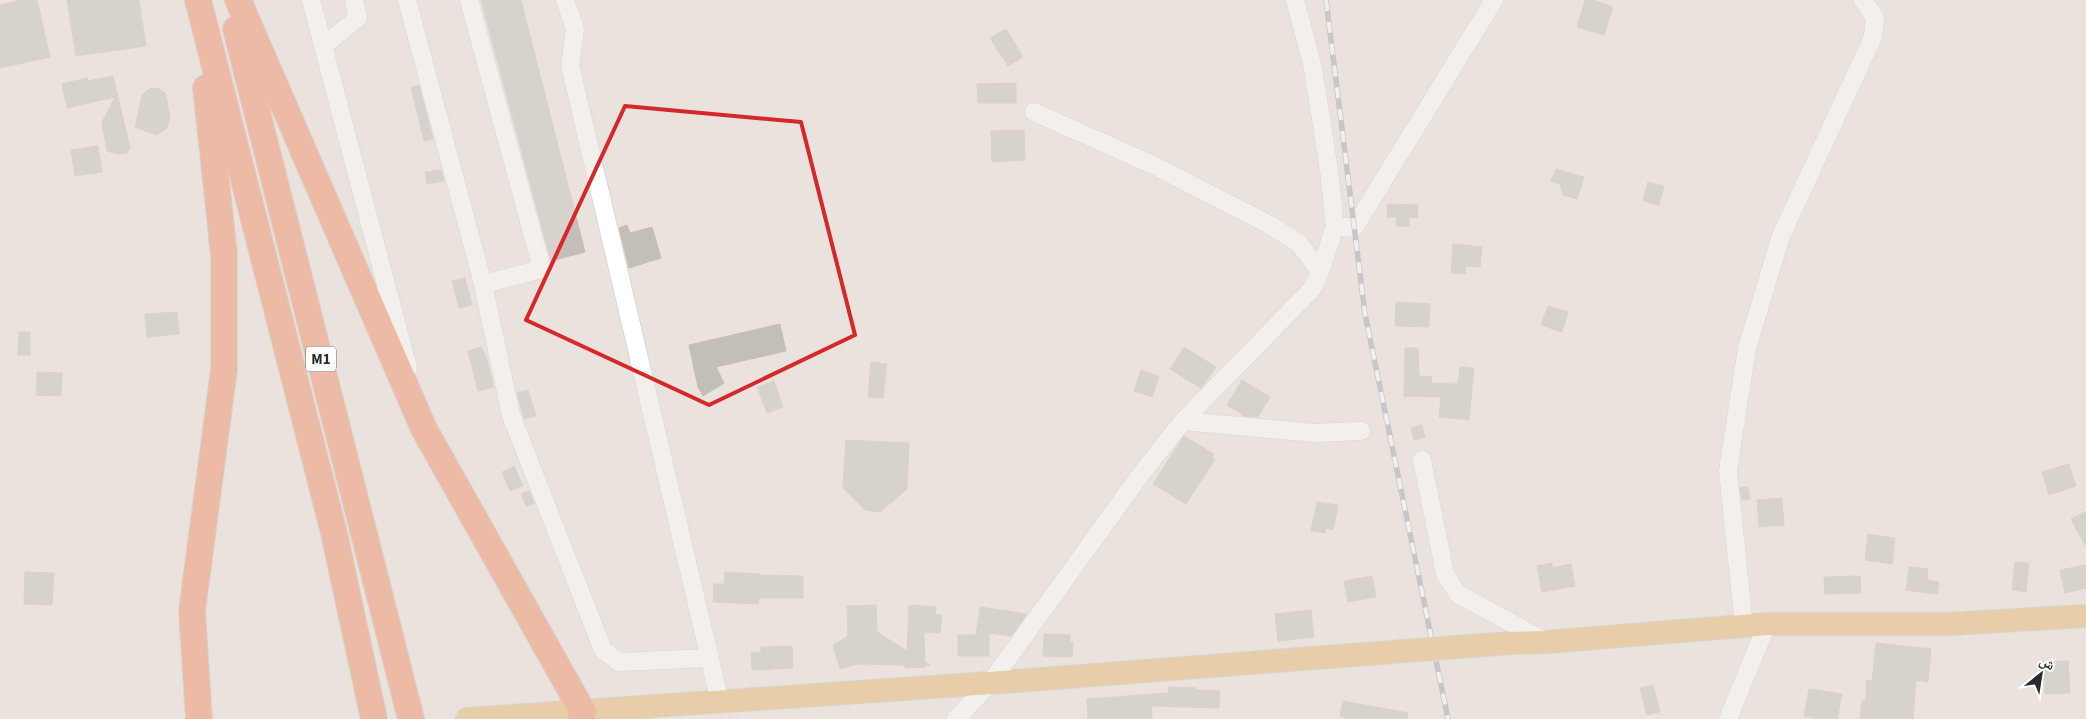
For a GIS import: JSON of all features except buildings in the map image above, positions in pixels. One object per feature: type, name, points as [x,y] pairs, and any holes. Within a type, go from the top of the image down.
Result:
[{"type":"highway","points":[[197,0],[224,256],[224,369],[192,611],[198,719]]},
{"type":"highway","name":"M1","points":[[197,0],[334,532],[374,719]]},
{"type":"highway","name":"M1","points":[[229,0],[411,719]]},
{"type":"highway","points":[[238,0],[424,429],[582,715]]},
{"type":"main road","points":[[475,718],[582,715],[720,702],[1510,643],[1546,642],[1767,624],[1948,624],[2086,616]]},
{"type":"street","points":[[311,0],[424,429]]},
{"type":"street","points":[[323,46],[358,18],[354,0]]},
{"type":"street","points":[[407,0],[482,284],[511,415],[603,650],[619,662],[709,658]]},
{"type":"street","points":[[468,0],[542,269],[482,284]]},
{"type":"street","points":[[565,0],[575,29],[570,65],[720,702]]},
{"type":"street","points":[[958,718],[990,683],[1141,474],[1183,421],[1312,289],[1320,272],[1335,226],[1329,170],[1313,68],[1295,0]]},
{"type":"street","points":[[1335,226],[1354,228],[1494,0]]},
{"type":"street","points":[[1744,626],[1728,471],[1748,348],[1781,236],[1873,37],[1875,18],[1864,0]]},
{"type":"street","points":[[1034,112],[1155,166],[1268,224],[1299,244],[1320,272]]},
{"type":"street","points":[[1183,421],[1315,433],[1362,431]]},
{"type":"street","points":[[1422,460],[1445,574],[1458,594],[1546,642]]},
{"type":"street","points":[[1728,719],[1767,624]]},
{"type":"highlighted area","points":[[625,106],[801,122],[855,335],[709,405],[526,320]]},
{"type":"railway","points":[[1326,0],[1365,314],[1448,719]]}]
